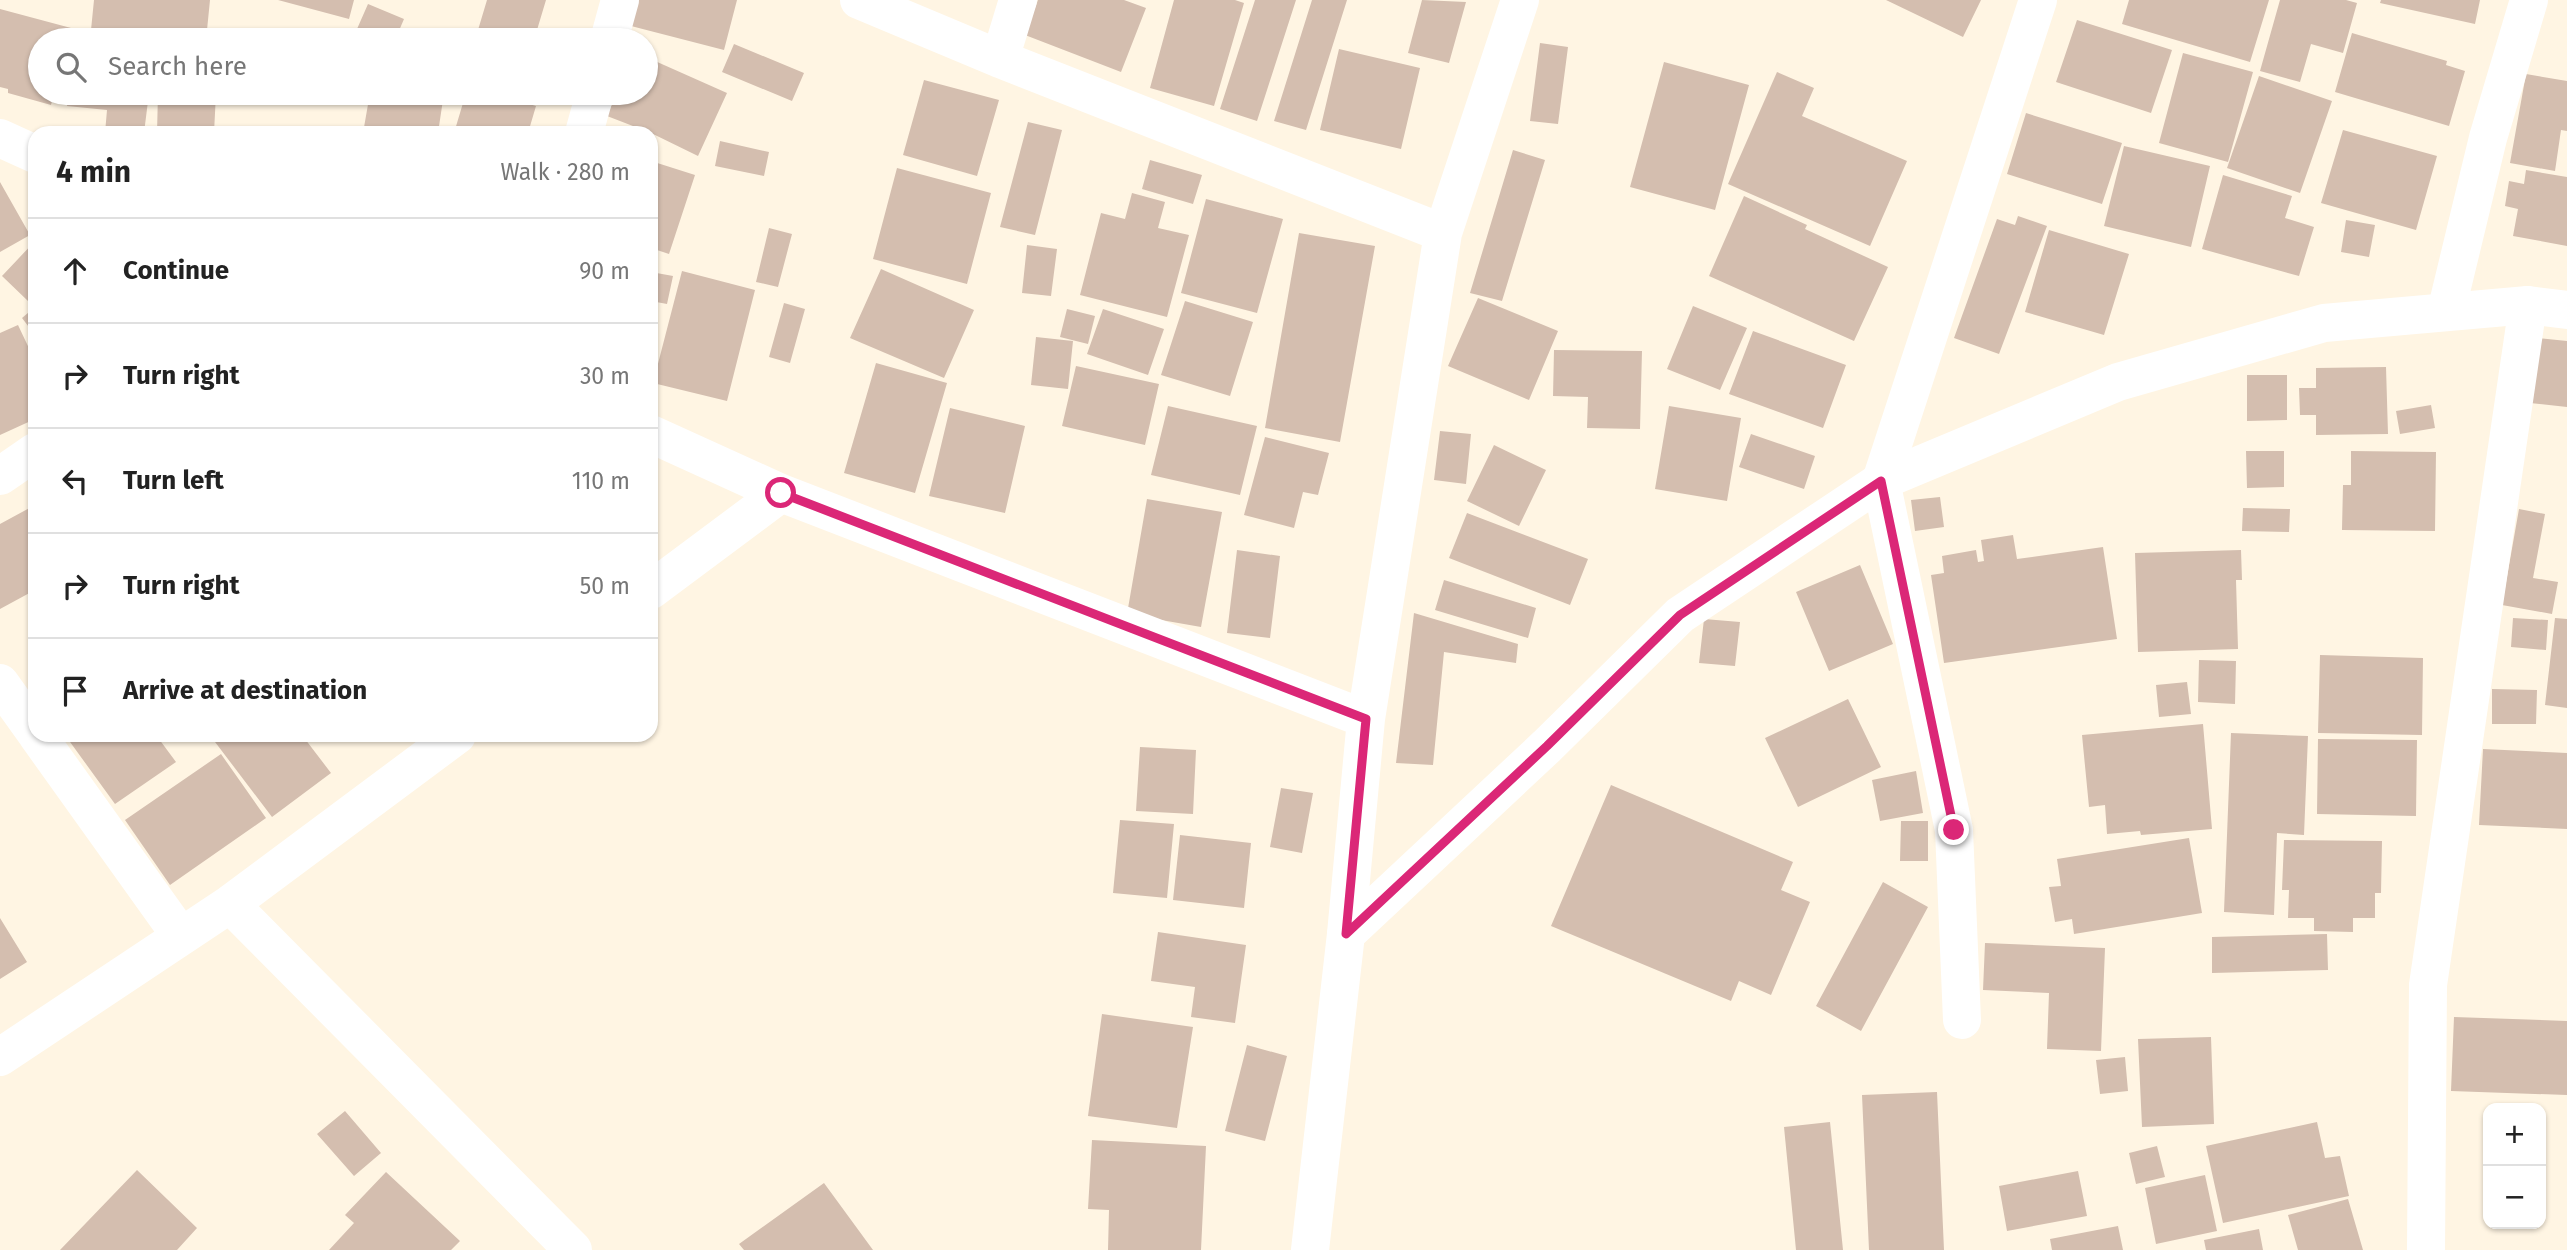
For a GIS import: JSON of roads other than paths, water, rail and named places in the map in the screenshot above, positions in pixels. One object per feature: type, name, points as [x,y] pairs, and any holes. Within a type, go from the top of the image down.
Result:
[{"type":"street","points":[[612,28],[620,0]]},
{"type":"street","points":[[859,0],[1000,59],[1443,233]]},
{"type":"street","points":[[1000,59],[1018,0]]},
{"type":"street","points":[[1310,1250],[1346,934],[1366,719],[1443,233],[1520,0]]},
{"type":"street","points":[[1962,1020],[1954,830],[1881,481],[2038,0]]},
{"type":"street","points":[[2446,312],[2488,138],[2529,0]]},
{"type":"street","points":[[586,126],[592,105]]},
{"type":"street","points":[[0,138],[28,150]]},
{"type":"street","points":[[1346,934],[1547,746],[1680,615],[1881,481],[2118,382],[2324,323],[2528,305],[2567,310]]},
{"type":"street","points":[[2426,1250],[2428,985],[2528,305]]},
{"type":"street","points":[[658,437],[781,493],[1366,719]]},
{"type":"street","points":[[0,476],[28,457]]},
{"type":"street","points":[[658,585],[781,493]]},
{"type":"street","points":[[0,683],[28,723]]},
{"type":"street","points":[[42,742],[180,935]]},
{"type":"street","points":[[0,1057],[230,904],[448,742]]},
{"type":"street","points":[[230,904],[573,1250]]}]
